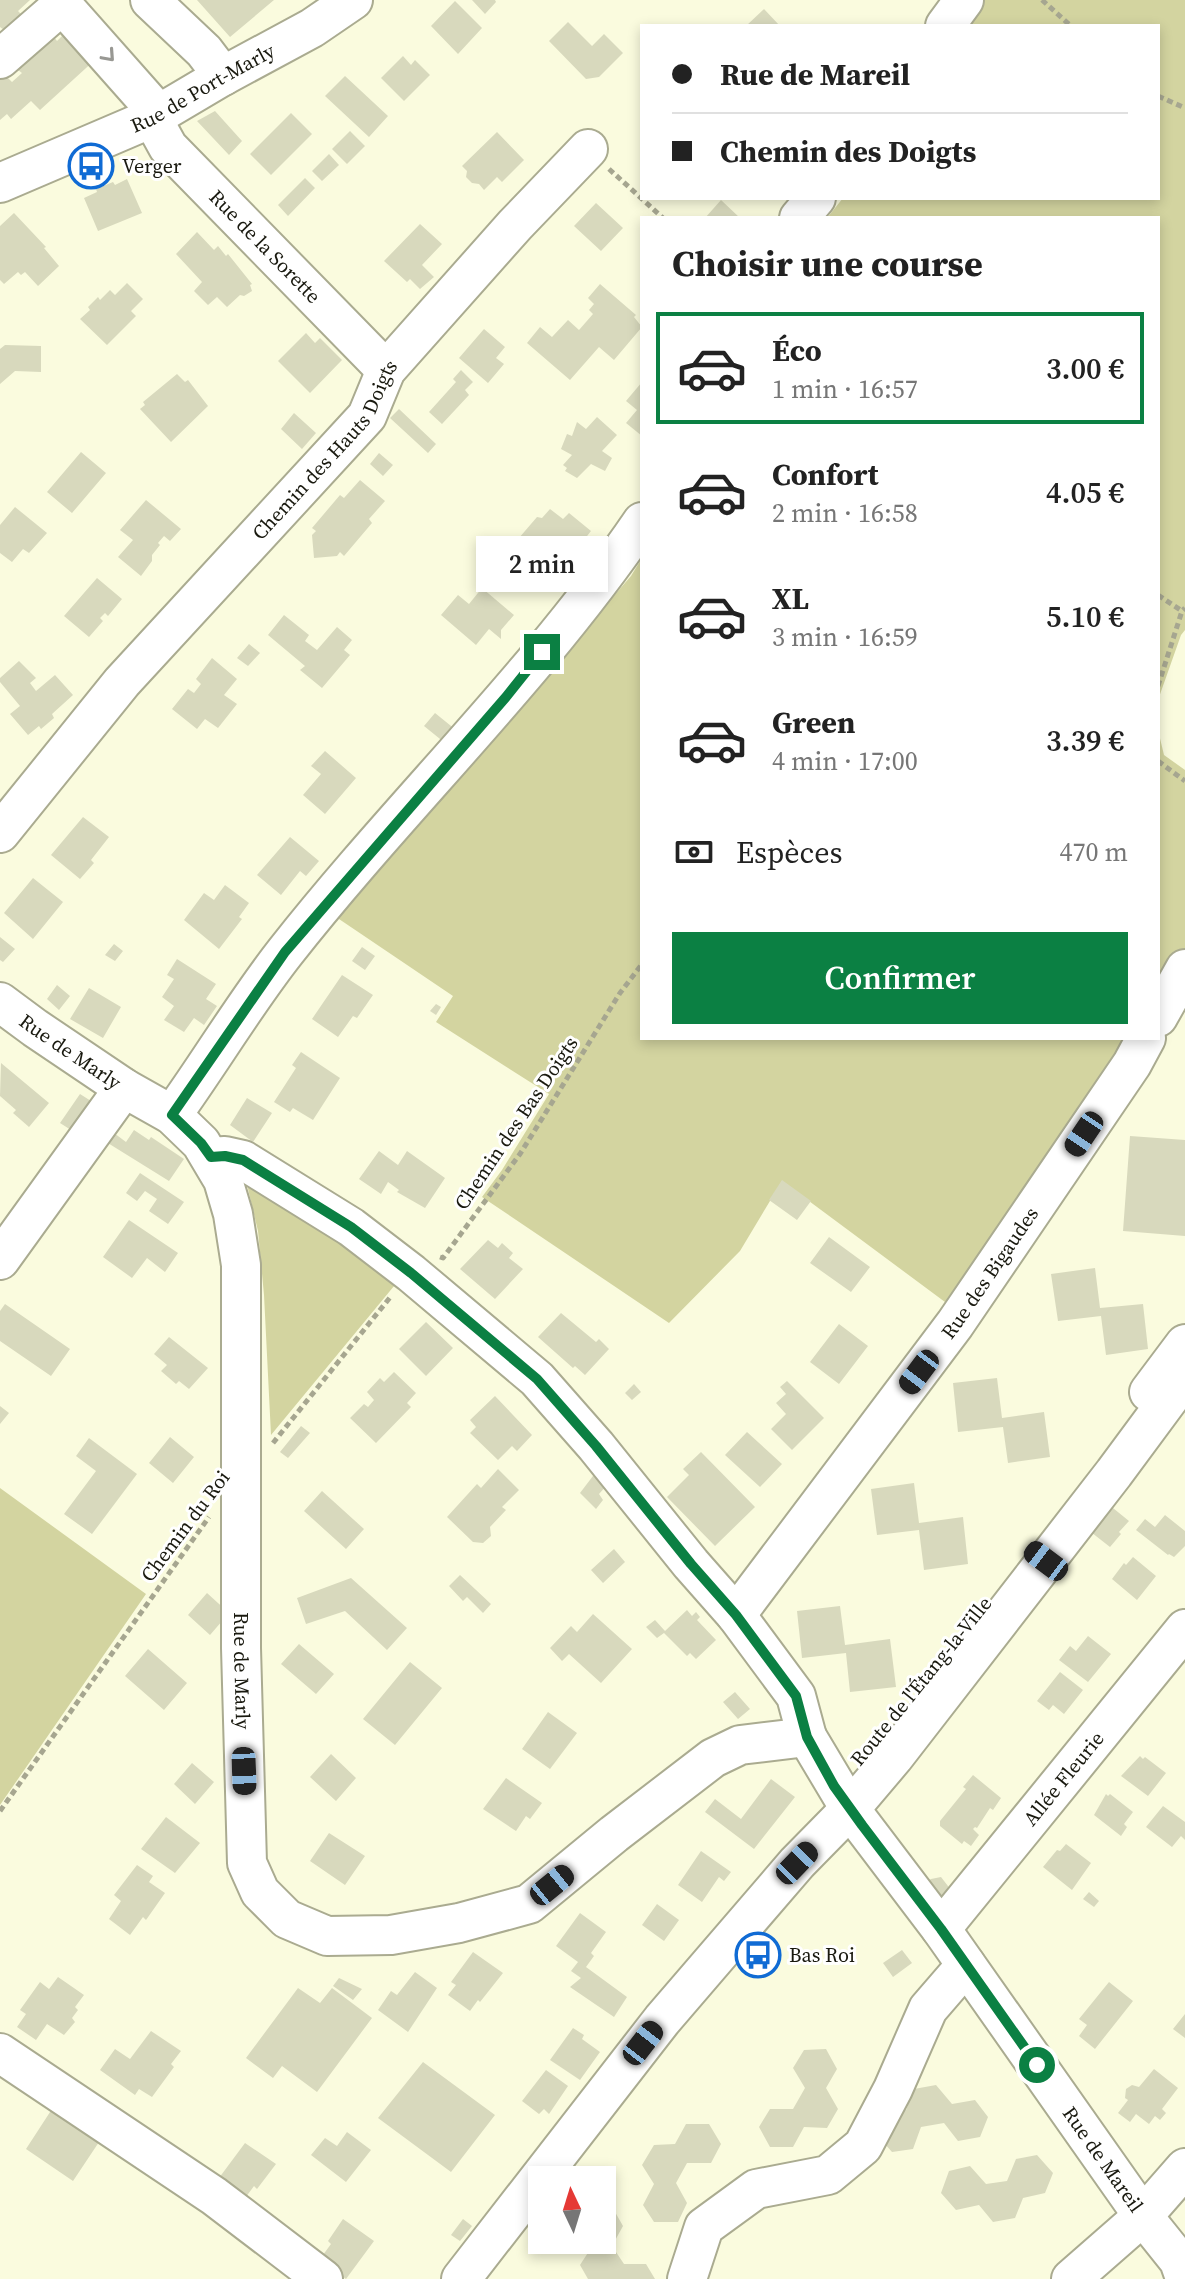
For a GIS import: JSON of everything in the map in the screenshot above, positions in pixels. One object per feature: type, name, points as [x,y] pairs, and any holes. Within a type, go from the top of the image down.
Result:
[{"type":"street","points":[[150,0],[204,51],[223,76]]},
{"type":"street","name":"Rue de Port-Marly","points":[[0,183],[156,116],[312,28],[353,0]]},
{"type":"street","points":[[946,24],[964,0]]},
{"type":"street","points":[[0,59],[60,2]]},
{"type":"street","name":"Rue de la Sorette","points":[[60,2],[156,116],[168,147],[386,370]]},
{"type":"street","name":"Chemin des Hauts Doigts","points":[[1,829],[122,682],[367,416],[386,370],[515,225],[588,149]]},
{"type":"street","points":[[801,216],[814,200]]},
{"type":"street","points":[[172,1115],[285,952],[506,697],[615,562],[640,525]]},
{"type":"street","points":[[1160,1013],[1185,969]]},
{"type":"street","name":"Rue de Marly","points":[[0,1002],[124,1088],[172,1115],[201,1143],[223,1180],[241,1265],[241,1648],[247,1863],[260,1892],[287,1919],[327,1936],[391,1935],[459,1923],[529,1904],[713,1758],[740,1745],[807,1737]]},
{"type":"street","name":"Rue des Bigaudes","points":[[736,1615],[955,1324],[1123,1077],[1145,1040]]},
{"type":"street","points":[[0,1260],[124,1088]]},
{"type":"street","points":[[211,1157],[243,1160],[351,1227],[420,1263],[537,1379],[736,1615],[796,1696],[807,1737],[842,1797]]},
{"type":"street","name":"Route de l'Étang-la-Ville","points":[[1037,1554],[1105,1450],[1185,1344]]},
{"type":"street","name":"Route de l'Étang-la-Ville","points":[[461,2279],[662,2020],[716,1941],[785,1854],[842,1797],[874,1743],[972,1638],[1037,1554],[1185,1377]]},
{"type":"street","name":"Allée Fleurie","points":[[941,1929],[1185,1629]]},
{"type":"street","name":"Rue de Mareil","points":[[842,1797],[941,1929],[1143,2216],[1179,2261],[1185,2278]]},
{"type":"street","points":[[687,2279],[704,2227],[756,2189],[828,2175],[863,2146],[893,2089],[928,2009],[966,1965]]},
{"type":"street","points":[[0,2053],[214,2196],[323,2279]]},
{"type":"street","points":[[1071,2279],[1143,2216],[1185,2168]]},
{"type":"path","points":[[1042,0],[1069,24]]},
{"type":"path","points":[[1160,97],[1185,108]]},
{"type":"path","points":[[588,149],[640,197]]},
{"type":"path","points":[[643,200],[661,216]]},
{"type":"path","points":[[1160,596],[1184,609],[1160,680]]},
{"type":"path","points":[[1160,762],[1185,781]]},
{"type":"path","name":"Chemin des Bas Doigts","points":[[420,1263],[443,1258],[520,1154],[620,993],[640,967]]},
{"type":"path","name":"Chemin du Roi","points":[[242,1476],[271,1447],[420,1263]]},
{"type":"path","name":"Chemin du Roi","points":[[0,1811],[209,1517]]},
{"type":"green space","points":[[982,0],[1185,0],[1185,630],[1160,694],[1160,216],[829,216],[841,200],[1160,200],[1160,24],[965,24]]},
{"type":"green space","points":[[640,561],[640,1040],[1140,1040],[966,1285],[945,1302],[782,1181],[740,1251],[669,1323],[482,1197],[549,1094],[436,1022],[453,996],[336,917],[631,576]]},
{"type":"green space","points":[[1160,738],[1164,755],[1185,770],[1185,959],[1160,1003]]},
{"type":"green space","points":[[244,1172],[399,1280],[271,1435],[258,1231]]},
{"type":"green space","points":[[0,1488],[146,1594],[0,1805]]},
{"type":"building","points":[[0,0],[30,0],[4,30],[0,27]]},
{"type":"building","points":[[197,0],[274,0],[230,37]]},
{"type":"building","points":[[472,0],[495,0],[496,2],[485,14]]},
{"type":"building","points":[[455,1],[482,28],[458,54],[431,26]]},
{"type":"building","points":[[764,9],[778,24],[748,24]]},
{"type":"building","points":[[568,22],[592,46],[604,34],[623,53],[599,77],[586,79],[549,41]]},
{"type":"building","points":[[69,29],[97,58],[40,110],[31,101],[11,119],[7,114],[0,120],[0,76],[3,73],[12,82],[22,73],[18,70],[54,37],[57,41]]},
{"type":"building","points":[[403,56],[411,65],[415,60],[430,75],[404,101],[381,78]]},
{"type":"building","points":[[345,76],[388,116],[369,137],[325,96]]},
{"type":"building","points":[[215,111],[242,141],[229,155],[197,121]]},
{"type":"building","points":[[291,113],[312,134],[271,175],[250,154]]},
{"type":"building","points":[[350,131],[365,146],[347,164],[332,149]]},
{"type":"building","points":[[497,132],[524,160],[502,182],[497,177],[484,190],[466,177],[467,171],[462,166]]},
{"type":"building","points":[[329,154],[339,165],[322,181],[312,171]]},
{"type":"building","points":[[305,178],[315,188],[288,216],[278,205]]},
{"type":"building","points":[[127,179],[142,213],[98,231],[84,198],[97,192],[96,189]]},
{"type":"building","points":[[721,200],[738,216],[707,216]]},
{"type":"building","points":[[596,203],[623,228],[601,251],[574,226]]},
{"type":"building","points":[[14,213],[59,266],[38,286],[25,272],[21,275],[18,272],[4,284],[0,280],[0,226]]},
{"type":"building","points":[[420,224],[442,244],[422,265],[434,277],[420,289],[410,279],[407,282],[384,261]]},
{"type":"building","points":[[197,232],[214,250],[218,246],[226,256],[228,254],[252,284],[252,291],[240,295],[227,307],[217,297],[208,305],[194,291],[202,282],[176,254]]},
{"type":"building","points":[[127,283],[143,299],[131,311],[136,316],[107,345],[80,319],[98,297],[100,300],[110,290],[115,295]]},
{"type":"building","points":[[600,284],[636,315],[634,317],[640,329],[614,360],[599,347],[570,380],[527,343],[540,327],[552,337],[568,320],[579,330],[593,314],[589,310],[594,304],[588,298]]},
{"type":"building","points":[[484,329],[505,347],[496,358],[504,364],[488,383],[459,358]]},
{"type":"building","points":[[306,333],[315,343],[320,338],[342,360],[310,393],[278,361]]},
{"type":"building","points":[[5,345],[41,346],[41,372],[15,371],[0,384],[0,349]]},
{"type":"building","points":[[461,370],[473,382],[465,390],[469,395],[442,424],[429,412],[456,382],[453,379]]},
{"type":"building","points":[[177,374],[185,382],[188,380],[208,406],[171,442],[140,409],[145,405],[143,402]]},
{"type":"building","points":[[640,384],[640,434],[626,423],[637,410],[626,401]]},
{"type":"building","points":[[399,409],[436,444],[428,453],[390,418]]},
{"type":"building","points":[[294,413],[316,433],[302,449],[281,429]]},
{"type":"building","points":[[597,417],[617,435],[602,451],[612,458],[605,471],[591,464],[577,478],[565,471],[567,468],[563,465],[572,455],[561,449],[567,434],[572,436],[577,422],[586,429]]},
{"type":"building","points":[[81,452],[106,473],[72,513],[47,492]]},
{"type":"building","points":[[379,453],[393,465],[383,476],[370,464]]},
{"type":"building","points":[[360,480],[385,501],[369,519],[372,523],[344,556],[340,552],[337,556],[314,558],[312,535],[316,531],[312,528],[340,495],[344,498]]},
{"type":"building","points":[[146,500],[181,529],[170,541],[164,536],[158,543],[160,545],[152,555],[152,561],[141,576],[118,557],[133,540],[120,530]]},
{"type":"building","points":[[15,507],[47,533],[29,553],[23,549],[12,562],[0,553],[0,525]]},
{"type":"building","points":[[550,509],[563,519],[569,513],[591,531],[580,545],[575,539],[571,544],[565,538],[531,576],[506,553],[537,517],[542,518]]},
{"type":"building","points":[[97,578],[122,599],[108,616],[105,613],[100,618],[103,621],[89,637],[64,616]]},
{"type":"building","points":[[482,588],[514,615],[501,630],[501,639],[489,629],[476,645],[441,615],[458,595],[469,604]]},
{"type":"building","points":[[284,615],[309,635],[305,641],[317,650],[337,627],[352,640],[344,650],[350,655],[322,688],[300,670],[305,666],[268,635]]},
{"type":"building","points":[[249,644],[260,653],[248,666],[237,658]]},
{"type":"building","points":[[212,658],[237,679],[224,695],[237,704],[218,728],[205,719],[197,729],[172,709],[188,689],[194,693],[201,684],[196,679]]},
{"type":"building","points":[[19,661],[36,678],[30,683],[36,691],[55,675],[73,695],[52,714],[54,718],[28,735],[10,714],[20,706],[0,682],[0,678]]},
{"type":"building","points":[[435,713],[456,730],[445,743],[424,726]]},
{"type":"building","points":[[325,751],[356,778],[325,814],[303,795],[321,774],[311,766]]},
{"type":"building","points":[[83,817],[109,837],[91,860],[94,863],[80,879],[51,855]]},
{"type":"building","points":[[290,837],[319,861],[306,876],[300,871],[281,895],[257,875]]},
{"type":"building","points":[[33,878],[63,902],[33,939],[4,913]]},
{"type":"building","points":[[225,885],[249,903],[239,917],[242,919],[219,949],[184,920],[204,893],[214,900]]},
{"type":"building","points":[[0,937],[15,949],[3,962],[0,960]]},
{"type":"building","points":[[114,944],[123,951],[115,961],[105,955]]},
{"type":"building","points":[[362,947],[375,956],[365,970],[352,961]]},
{"type":"building","points":[[177,959],[216,984],[206,999],[217,1006],[204,1025],[194,1018],[184,1032],[164,1020],[174,1006],[162,997],[174,979],[167,975]]},
{"type":"building","points":[[342,975],[373,995],[357,1018],[353,1016],[338,1037],[312,1019]]},
{"type":"building","points":[[57,985],[70,996],[59,1010],[47,999]]},
{"type":"building","points":[[89,988],[121,1007],[103,1038],[70,1019]]},
{"type":"building","points":[[436,1004],[441,1007],[436,1015],[430,1011]]},
{"type":"building","points":[[301,1052],[340,1078],[313,1120],[293,1108],[290,1112],[274,1102],[296,1068],[292,1065]]},
{"type":"building","points":[[1,1063],[49,1103],[29,1127],[0,1096]]},
{"type":"building","points":[[80,1094],[102,1108],[82,1137],[60,1123]]},
{"type":"building","points":[[247,1098],[272,1113],[253,1142],[230,1125]]},
{"type":"building","points":[[110,1130],[126,1142],[134,1130],[149,1140],[151,1137],[184,1159],[169,1181],[103,1140]]},
{"type":"building","points":[[1130,1136],[1185,1140],[1185,1236],[1123,1231]]},
{"type":"building","points":[[379,1151],[398,1165],[407,1151],[445,1178],[425,1208],[397,1192],[399,1190],[388,1182],[381,1194],[359,1179]]},
{"type":"building","points":[[140,1173],[184,1202],[168,1224],[149,1211],[157,1199],[145,1191],[137,1201],[126,1193]]},
{"type":"building","points":[[782,1180],[811,1201],[797,1220],[769,1200]]},
{"type":"building","points":[[129,1220],[178,1253],[165,1272],[147,1258],[132,1278],[103,1257]]},
{"type":"building","points":[[829,1237],[870,1267],[851,1292],[810,1263]]},
{"type":"building","points":[[488,1240],[498,1248],[502,1243],[513,1253],[509,1258],[523,1269],[495,1299],[460,1269]]},
{"type":"building","points":[[1095,1268],[1100,1308],[1143,1304],[1148,1349],[1106,1355],[1101,1316],[1058,1321],[1051,1274]]},
{"type":"building","points":[[5,1304],[70,1349],[51,1376],[0,1341],[0,1311]]},
{"type":"building","points":[[561,1313],[609,1349],[585,1375],[538,1337]]},
{"type":"building","points":[[426,1322],[453,1348],[426,1376],[399,1349]]},
{"type":"building","points":[[839,1324],[868,1346],[839,1384],[810,1362]]},
{"type":"building","points":[[169,1337],[208,1368],[189,1389],[179,1381],[176,1384],[161,1371],[167,1365],[154,1354]]},
{"type":"building","points":[[394,1372],[416,1393],[407,1403],[411,1407],[376,1443],[350,1418],[364,1404],[368,1407],[374,1400],[367,1392],[380,1378],[384,1382]]},
{"type":"building","points":[[997,1378],[1002,1418],[1044,1412],[1050,1457],[1008,1463],[1003,1427],[958,1432],[953,1383]]},
{"type":"building","points":[[787,1381],[824,1418],[792,1450],[771,1429],[786,1414],[776,1403],[786,1394],[780,1387]]},
{"type":"building","points":[[634,1384],[641,1392],[632,1400],[625,1393]]},
{"type":"building","points":[[495,1396],[532,1435],[517,1451],[512,1446],[498,1460],[470,1433],[476,1427],[470,1420]]},
{"type":"building","points":[[0,1406],[9,1413],[0,1424]]},
{"type":"building","points":[[301,1426],[310,1433],[288,1458],[280,1452]]},
{"type":"building","points":[[747,1432],[782,1464],[760,1487],[725,1455]]},
{"type":"building","points":[[170,1437],[194,1457],[173,1483],[149,1463]]},
{"type":"building","points":[[89,1438],[137,1474],[92,1534],[64,1514],[96,1471],[76,1456]]},
{"type":"building","points":[[701,1452],[755,1507],[715,1546],[667,1497],[689,1475],[683,1469]]},
{"type":"building","points":[[498,1469],[519,1490],[502,1507],[506,1510],[490,1527],[491,1536],[483,1543],[473,1542],[447,1517],[477,1484],[481,1488]]},
{"type":"building","points":[[596,1472],[607,1485],[599,1494],[603,1500],[596,1509],[580,1493]]},
{"type":"building","points":[[914,1483],[919,1523],[963,1517],[968,1564],[924,1570],[919,1530],[877,1535],[871,1489]]},
{"type":"building","points":[[322,1491],[364,1529],[346,1549],[304,1511]]},
{"type":"building","points":[[1108,1504],[1129,1521],[1110,1547],[1087,1529]]},
{"type":"building","points":[[1165,1515],[1185,1531],[1185,1546],[1174,1557],[1136,1530],[1145,1519],[1155,1527]]},
{"type":"building","points":[[614,1549],[625,1562],[603,1583],[591,1570]]},
{"type":"building","points":[[1133,1557],[1156,1576],[1137,1600],[1112,1579]]},
{"type":"building","points":[[460,1575],[491,1604],[483,1613],[467,1597],[463,1601],[449,1586]]},
{"type":"building","points":[[351,1578],[407,1628],[387,1650],[345,1611],[306,1624],[297,1598]]},
{"type":"building","points":[[207,1593],[229,1613],[210,1635],[188,1615]]},
{"type":"building","points":[[840,1606],[845,1645],[890,1639],[896,1687],[850,1692],[846,1653],[802,1658],[797,1611]]},
{"type":"building","points":[[687,1610],[692,1616],[696,1612],[700,1617],[697,1620],[716,1640],[696,1659],[690,1653],[687,1656],[664,1633],[657,1638],[646,1627],[655,1620],[665,1631]]},
{"type":"building","points":[[593,1614],[632,1649],[601,1683],[569,1654],[562,1661],[550,1648],[571,1626],[577,1632]]},
{"type":"building","points":[[1088,1636],[1111,1654],[1088,1682],[1059,1660],[1070,1646],[1076,1651]]},
{"type":"building","points":[[299,1644],[334,1674],[316,1694],[281,1664]]},
{"type":"building","points":[[148,1649],[187,1683],[164,1710],[125,1676]]},
{"type":"building","points":[[410,1662],[442,1688],[395,1745],[363,1719]]},
{"type":"building","points":[[1060,1672],[1083,1690],[1064,1714],[1053,1705],[1049,1710],[1037,1701]]},
{"type":"building","points":[[735,1692],[750,1709],[738,1719],[723,1702]]},
{"type":"building","points":[[548,1712],[577,1733],[550,1769],[522,1749]]},
{"type":"building","points":[[331,1754],[356,1778],[336,1801],[310,1777]]},
{"type":"building","points":[[1140,1756],[1166,1773],[1148,1796],[1121,1776]]},
{"type":"building","points":[[192,1763],[214,1782],[195,1804],[174,1784]]},
{"type":"building","points":[[973,1775],[1001,1798],[973,1829],[979,1835],[971,1846],[964,1841],[962,1844],[940,1826],[940,1821],[966,1789],[963,1787]]},
{"type":"building","points":[[506,1778],[542,1803],[530,1819],[526,1816],[516,1831],[483,1809]]},
{"type":"building","points":[[771,1779],[795,1797],[754,1849],[705,1812],[715,1799],[741,1819]]},
{"type":"building","points":[[1106,1794],[1133,1812],[1124,1824],[1127,1827],[1121,1836],[1094,1815]]},
{"type":"building","points":[[1163,1806],[1185,1822],[1185,1840],[1181,1836],[1172,1847],[1146,1827]]},
{"type":"building","points":[[166,1817],[200,1843],[175,1873],[141,1849]]},
{"type":"building","points":[[329,1833],[365,1856],[345,1885],[310,1861]]},
{"type":"building","points":[[1066,1844],[1091,1863],[1072,1890],[1043,1867]]},
{"type":"building","points":[[701,1851],[731,1872],[724,1881],[719,1877],[702,1902],[678,1885]]},
{"type":"building","points":[[137,1865],[153,1876],[149,1882],[165,1893],[146,1920],[143,1917],[130,1935],[109,1919],[121,1901],[114,1895]]},
{"type":"building","points":[[941,1877],[951,1890],[946,1896],[929,1898],[920,1886]]},
{"type":"building","points":[[1089,1892],[1099,1901],[1094,1907],[1083,1899]]},
{"type":"building","points":[[657,1904],[679,1920],[664,1941],[642,1925]]},
{"type":"building","points":[[580,1913],[606,1932],[591,1953],[594,1956],[586,1967],[627,1997],[614,2017],[570,1987],[581,1978],[571,1971],[578,1962],[556,1946]]},
{"type":"building","points":[[902,1950],[912,1963],[893,1977],[883,1963]]},
{"type":"building","points":[[473,1952],[503,1973],[470,2011],[448,1995],[456,1985],[451,1982]]},
{"type":"building","points":[[415,1972],[437,1988],[408,2032],[378,2010],[391,1991],[397,1995]]},
{"type":"building","points":[[58,1977],[84,1995],[75,2007],[78,2010],[72,2018],[75,2022],[64,2035],[47,2024],[36,2040],[17,2027],[26,2014],[20,2010],[40,1982],[49,1989]]},
{"type":"building","points":[[339,1978],[362,1989],[353,2000],[333,1986]]},
{"type":"building","points":[[1109,1982],[1133,2001],[1095,2049],[1079,2036],[1087,2025],[1079,2019]]},
{"type":"building","points":[[298,1988],[320,2003],[332,1988],[372,2018],[317,2092],[282,2066],[273,2078],[246,2058]]},
{"type":"building","points":[[1185,2014],[1185,2038],[1173,2029]]},
{"type":"building","points":[[573,2028],[600,2052],[580,2080],[550,2060]]},
{"type":"building","points":[[151,2031],[181,2051],[171,2064],[174,2067],[152,2097],[139,2089],[135,2095],[100,2070],[115,2049],[130,2059]]},
{"type":"building","points":[[826,2049],[837,2069],[826,2088],[838,2109],[827,2128],[804,2127],[793,2147],[770,2147],[759,2127],[770,2109],[793,2109],[805,2088],[793,2068],[804,2050]]},
{"type":"building","points":[[423,2062],[495,2115],[451,2172],[378,2118]]},
{"type":"building","points":[[1154,2069],[1178,2088],[1162,2109],[1166,2113],[1160,2120],[1155,2116],[1149,2124],[1136,2114],[1130,2122],[1118,2113],[1128,2100],[1125,2098],[1126,2089],[1132,2085],[1139,2087]]},
{"type":"building","points":[[546,2070],[568,2086],[549,2114],[544,2109],[539,2114],[522,2101]]},
{"type":"building","points":[[936,2085],[952,2104],[975,2100],[988,2117],[980,2137],[958,2141],[944,2123],[921,2127],[913,2149],[892,2152],[877,2135],[884,2114],[906,2110],[914,2089]]},
{"type":"building","points":[[52,2109],[99,2142],[73,2181],[26,2149]]},
{"type":"building","points":[[686,2124],[709,2124],[721,2144],[711,2163],[687,2163],[676,2183],[687,2203],[678,2222],[654,2222],[643,2205],[654,2184],[642,2165],[654,2145],[675,2144]]},
{"type":"building","points":[[347,2132],[371,2150],[346,2182],[311,2155],[325,2138],[337,2146]]},
{"type":"building","points":[[245,2143],[276,2164],[257,2189],[254,2186],[243,2201],[216,2182]]},
{"type":"building","points":[[1037,2155],[1053,2173],[1045,2193],[1023,2198],[1015,2218],[993,2222],[979,2205],[956,2210],[941,2193],[949,2171],[970,2166],[986,2184],[1007,2181],[1016,2159]]},
{"type":"building","points":[[616,2214],[623,2226],[616,2239]]},
{"type":"building","points":[[343,2219],[374,2241],[346,2279],[320,2259]]},
{"type":"building","points":[[463,2219],[472,2226],[460,2241],[451,2235]]},
{"type":"building","points":[[616,2252],[624,2264],[646,2264],[655,2279],[588,2279],[580,2265],[587,2254]]},
{"type":"place","name":"Verger","points":[[91,166]]},
{"type":"place","name":"Bas Roi","points":[[758,1955]]},
{"type":"route","points":[[542,652],[285,952],[172,1115],[211,1157],[243,1160],[351,1227],[537,1379],[736,1615],[796,1696],[807,1737],[834,1786],[1037,2065]]}]
